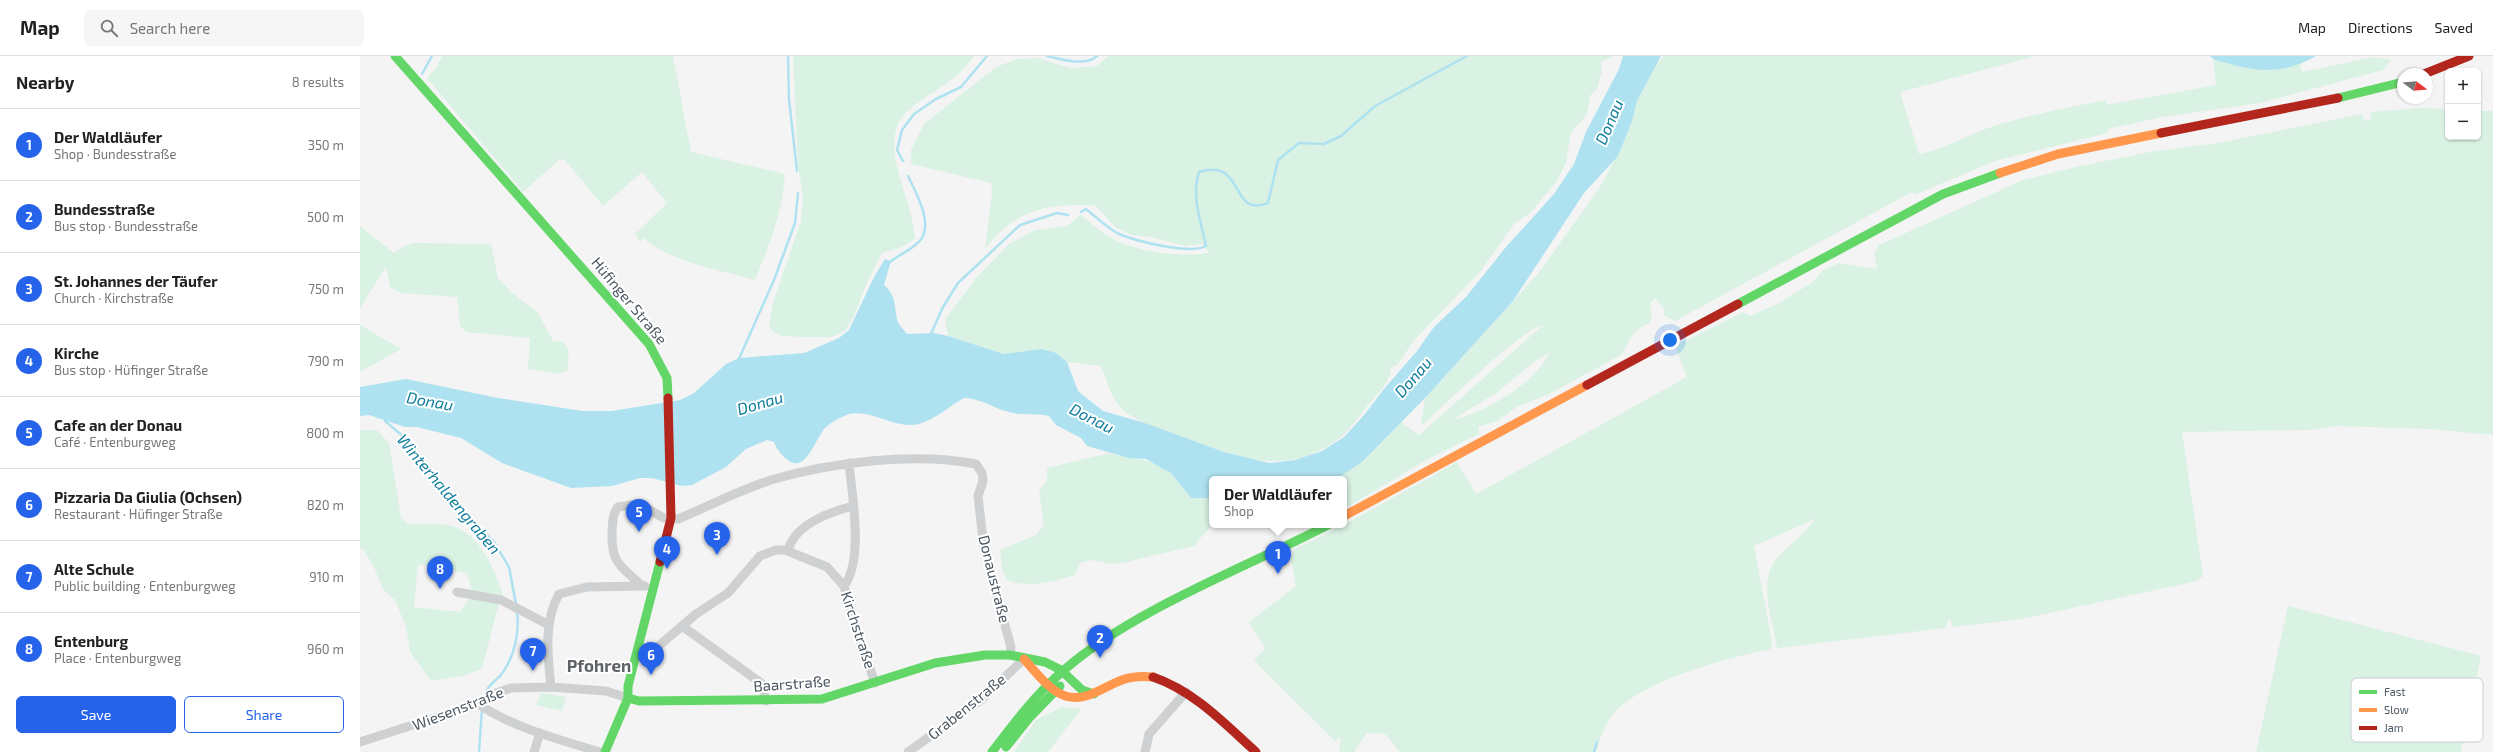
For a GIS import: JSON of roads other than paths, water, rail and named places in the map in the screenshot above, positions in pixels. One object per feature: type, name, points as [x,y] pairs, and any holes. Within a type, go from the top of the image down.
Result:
[{"type":"main road","name":"Hüfinger Straße","points":[[395,56],[649,344],[667,378],[672,515],[655,586],[628,686],[628,698],[605,752]]},
{"type":"main road","points":[[2433,70],[2470,56]]},
{"type":"main road","points":[[1347,514],[1943,194],[2002,172],[2074,150],[2351,96],[2397,84]]},
{"type":"main road","points":[[992,752],[1021,713],[1052,688],[1092,648],[1131,626],[1322,528]]},
{"type":"main road","name":"Baarstraße","points":[[628,698],[639,701],[822,698],[935,663],[985,654],[1010,655],[1024,660],[1045,662],[1082,690],[1094,694]]},
{"type":"main road","name":"Baarstraße","points":[[1024,660],[1052,688]]},
{"type":"main road","points":[[1052,688],[1064,697],[1074,699],[1094,694],[1137,676],[1150,677],[1169,683],[1186,692],[1219,717],[1256,752]]},
{"type":"main road","points":[[1002,752],[1052,688]]},
{"type":"street","name":"Donaustraße","points":[[672,515],[678,518],[769,481],[805,470],[849,463],[929,459],[976,464],[982,473],[983,481],[978,496],[984,549],[1011,647],[1010,655]]},
{"type":"street","points":[[844,586],[851,576],[856,526],[849,463]]},
{"type":"street","points":[[642,586],[615,560],[612,550],[613,515],[618,507],[639,504],[649,508],[660,516],[672,515]]},
{"type":"street","points":[[788,551],[796,538],[814,521],[836,510],[853,506]]},
{"type":"street","name":"Kirchstraße","points":[[638,649],[655,649],[696,614],[728,593],[760,556],[776,550],[788,551],[827,567],[844,586],[852,616],[875,682]]},
{"type":"street","points":[[551,687],[548,657],[549,625],[554,603],[559,594],[587,587],[655,586]]},
{"type":"street","points":[[457,592],[501,600],[549,625]]},
{"type":"street","points":[[682,626],[761,683],[766,700]]},
{"type":"street","name":"Grabenstraße","points":[[908,752],[981,700],[1024,660]]},
{"type":"street","name":"Wiesenstraße","points":[[360,742],[478,704],[496,693],[511,688],[551,687],[606,691],[628,698]]},
{"type":"street","points":[[1145,752],[1148,734],[1186,692]]},
{"type":"street","points":[[478,704],[493,714],[540,733],[600,752]]},
{"type":"street","points":[[534,752],[540,733]]},
{"type":"water","name":"Donau","points":[[1623,56],[1661,56],[1637,101],[1632,121],[1618,156],[1584,193],[1513,301],[1428,395],[1362,462],[1341,476],[1209,476],[1209,498],[1191,498],[1171,473],[1146,459],[1129,458],[1087,446],[1081,438],[1056,425],[1049,416],[1014,413],[981,401],[964,398],[937,416],[919,424],[902,424],[866,414],[849,414],[835,421],[823,430],[811,451],[801,462],[795,463],[789,461],[778,450],[774,442],[767,440],[746,449],[726,467],[692,485],[682,486],[652,478],[640,478],[612,486],[571,488],[502,463],[461,438],[417,427],[405,427],[369,415],[360,416],[360,387],[406,379],[498,398],[583,411],[612,411],[680,400],[694,393],[726,364],[739,358],[804,353],[839,338],[849,330],[874,277],[885,259],[891,261],[884,285],[893,296],[897,319],[907,334],[934,333],[1004,354],[1042,349],[1056,353],[1067,362],[1078,391],[1103,411],[1145,423],[1224,452],[1269,463],[1295,460],[1322,451],[1344,437],[1417,351],[1434,327],[1466,297],[1506,247],[1554,194],[1574,164],[1586,132],[1619,69]]},
{"type":"water","points":[[2210,56],[2316,56],[2303,63],[2290,67],[2265,70],[2240,67],[2213,59]]},
{"type":"waterway","points":[[422,74],[432,56]]},
{"type":"waterway","points":[[788,56],[789,99],[797,171]]},
{"type":"waterway","points":[[903,161],[897,150],[902,130],[914,114],[936,99],[961,87],[987,56]]},
{"type":"waterway","points":[[1047,56],[1080,62],[1097,56]]},
{"type":"waterway","points":[[1081,212],[1086,209],[1115,232],[1138,240],[1176,248],[1188,249],[1206,246],[1196,200],[1199,172],[1214,170],[1224,173],[1231,179],[1247,203],[1256,206],[1268,203],[1278,160],[1299,143],[1324,144],[1341,136],[1375,106],[1467,56]]},
{"type":"waterway","points":[[890,262],[919,242],[925,231],[922,207],[908,176]]},
{"type":"waterway","points":[[738,361],[774,280],[795,223],[798,193]]},
{"type":"waterway","points":[[930,336],[943,307],[958,283],[1020,225],[1057,213],[1068,215]]},
{"type":"waterway","name":"Winterhaldengraben","points":[[385,421],[410,442],[443,491],[494,542],[509,567],[516,604]]},
{"type":"waterway","name":"Winterhaldengraben","points":[[484,698],[488,688],[500,676],[509,662],[517,637],[517,611]]},
{"type":"waterway","name":"Winterhaldengraben","points":[[479,752],[482,709]]},
{"type":"waterway","points":[[1594,752],[1597,742]]},
{"type":"place","name":"Cafe an der Donau","points":[[639,532]]},
{"type":"place","name":"St. Johannes der Täufer","points":[[717,555]]},
{"type":"place","name":"Kirche","points":[[667,569]]},
{"type":"place","name":"Der Waldläufer","points":[[1278,574]]},
{"type":"place","name":"Entenburg","points":[[440,589]]},
{"type":"place","name":"Bundesstraße","points":[[1100,658]]},
{"type":"place","name":"Alte Schule","points":[[533,671]]},
{"type":"place","name":"Pizzaria Da Giulia (Ochsen)","points":[[651,675]]},
{"type":"district","name":"Pfohren","points":[[599,666]]}]
